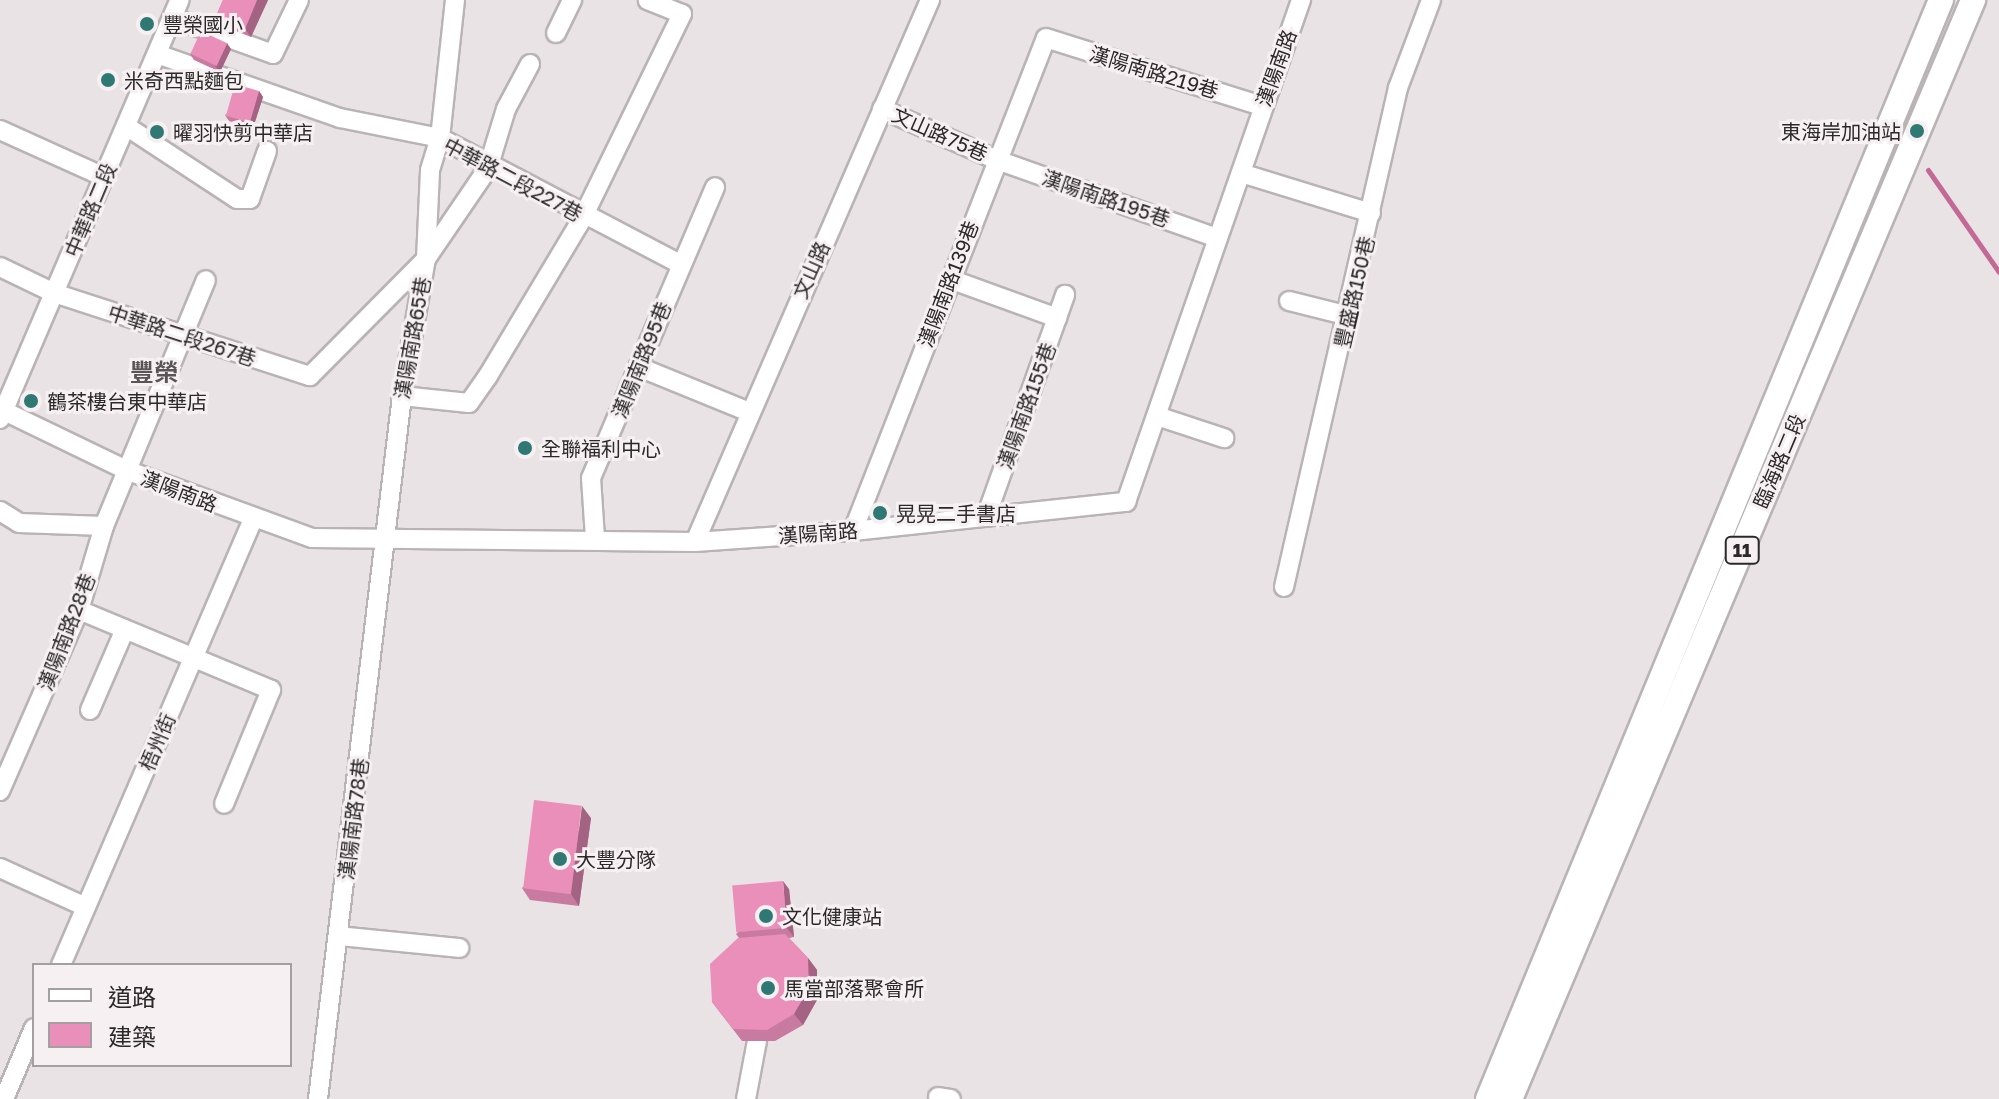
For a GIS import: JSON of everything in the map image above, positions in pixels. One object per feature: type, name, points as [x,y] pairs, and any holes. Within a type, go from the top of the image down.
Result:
[{"type":"main road","name":"臨海路二段","points":[[1488,1099],[1941,0]]},
{"type":"main road","name":"臨海路二段","points":[[1510,1099],[1973,0]]},
{"type":"street","points":[[176,9],[273,54],[299,0]]},
{"type":"street","points":[[556,33],[572,0]]},
{"type":"street","points":[[402,396],[469,403],[583,217],[682,14],[648,0]]},
{"type":"street","name":"文山路","points":[[695,542],[930,0]]},
{"type":"street","name":"漢陽南路","points":[[1,413],[126,470],[253,519],[312,538],[595,538],[695,542],[853,531],[1126,502],[1215,237],[1241,173],[1301,0]]},
{"type":"street","name":"豐盛路150巷","points":[[1284,587],[1349,316],[1398,88],[1431,0]]},
{"type":"street","name":"漢陽南路65巷","points":[[387,538],[402,396],[426,259],[430,170],[440,138],[455,3]]},
{"type":"street","name":"中華路二段","points":[[1,413],[176,9]]},
{"type":"street","name":"漢陽南路219巷","points":[[1046,38],[1262,106]]},
{"type":"street","name":"漢陽南路139巷","points":[[853,531],[1046,38]]},
{"type":"street","name":"中華路二段227巷","points":[[157,54],[340,118],[440,138],[488,168],[680,264]]},
{"type":"street","points":[[426,259],[488,168],[506,109],[530,64]]},
{"type":"street","name":"文山路75巷","points":[[882,109],[997,160]]},
{"type":"street","points":[[126,126],[237,199],[250,199],[267,151]]},
{"type":"street","points":[[0,130],[104,177]]},
{"type":"street","name":"漢陽南路195巷","points":[[997,160],[1215,237]]},
{"type":"street","points":[[1241,173],[1371,213]]},
{"type":"street","name":"漢陽南路95巷","points":[[595,538],[591,478],[715,187]]},
{"type":"street","name":"中華路二段267巷","points":[[0,267],[54,293],[310,376],[426,259]]},
{"type":"street","points":[[950,279],[1057,318]]},
{"type":"street","name":"漢陽南路28巷","points":[[0,791],[79,610],[104,526],[206,280]]},
{"type":"street","name":"漢陽南路155巷","points":[[986,517],[1065,295]]},
{"type":"street","points":[[1289,301],[1349,316]]},
{"type":"street","points":[[639,367],[749,412]]},
{"type":"street","points":[[1157,416],[1224,438]]},
{"type":"street","points":[[0,511],[19,523],[104,526]]},
{"type":"street","name":"梧州街","points":[[62,963],[253,519]]},
{"type":"street","name":"漢陽南路78巷","points":[[318,1099],[387,538]]},
{"type":"street","points":[[79,610],[271,690],[224,804]]},
{"type":"street","points":[[90,710],[125,629]]},
{"type":"street","points":[[0,868],[86,907]]},
{"type":"street","points":[[339,936],[459,948]]},
{"type":"street","points":[[4,1099],[32,1033]]},
{"type":"street","points":[[746,1099],[757,1041]]},
{"type":"building","points":[[223,0],[257,0],[245,29],[216,16]]},
{"type":"building","points":[[201,31],[227,43],[217,66],[190,54]]},
{"type":"building","points":[[235,84],[259,91],[250,123],[226,116]]},
{"type":"building","name":"大豐分隊","points":[[534,800],[582,806],[571,894],[523,888]]},
{"type":"building","name":"文化健康站","points":[[783,881],[787,928],[736,932],[732,885]]},
{"type":"building","name":"馬當部落聚會所","points":[[785,934],[808,958],[809,988],[794,1014],[767,1030],[733,1029],[712,1002],[710,964],[738,938]]},
{"type":"waterway","points":[[1928,170],[1999,272]]},
{"type":"place","name":"豐榮國小","points":[[147,24]]},
{"type":"place","name":"米奇西點麵包","points":[[108,80]]},
{"type":"place","name":"東海岸加油站","points":[[1917,131]]},
{"type":"place","name":"曜羽快剪中華店","points":[[157,132]]},
{"type":"place","name":"鶴茶樓台東中華店","points":[[31,401]]},
{"type":"place","name":"全聯福利中心","points":[[525,448]]},
{"type":"place","name":"晃晃二手書店","points":[[880,513]]},
{"type":"place","name":"大豐分隊","points":[[560,859]]},
{"type":"place","name":"文化健康站","points":[[766,916]]},
{"type":"place","name":"馬當部落聚會所","points":[[768,988]]},
{"type":"district","name":"豐榮","points":[[154,372]]}]
